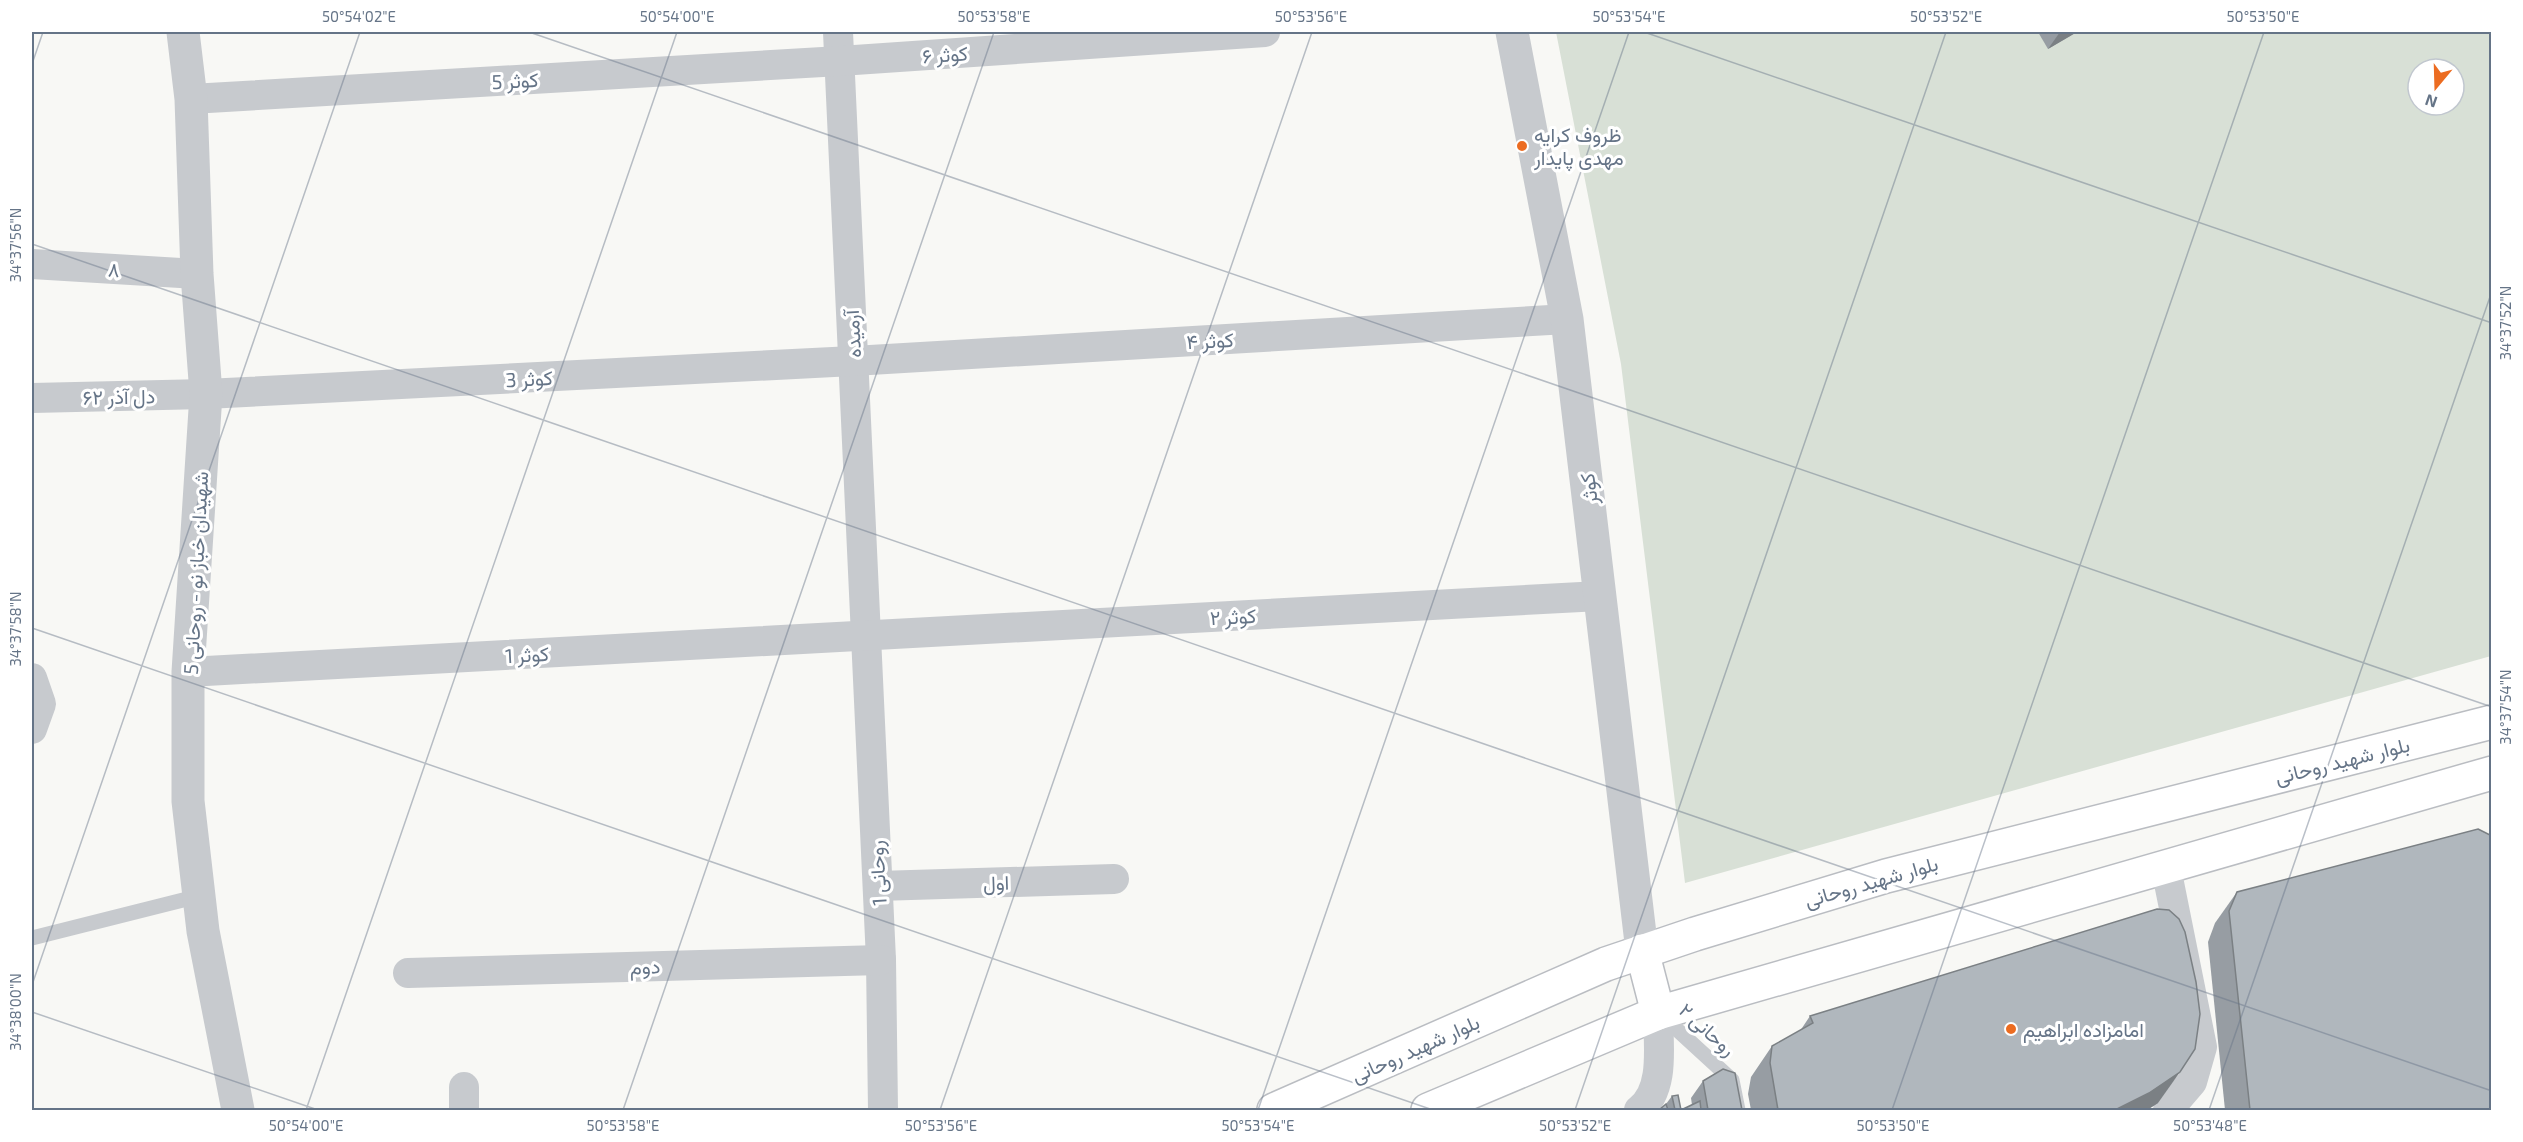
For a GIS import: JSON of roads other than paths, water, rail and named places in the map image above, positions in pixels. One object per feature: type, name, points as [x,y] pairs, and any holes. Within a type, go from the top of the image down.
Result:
[{"type":"main road","name":"بلوار شهید روحانی","points":[[1274,1110],[1642,951],[1886,876],[2492,722]]},
{"type":"main road","points":[[1428,1110],[1658,1013],[2492,773]]},
{"type":"main road","points":[[1642,951],[1658,1013]]},
{"type":"street","name":"شهیدان خباز نو - روحانی 5","points":[[183,32],[191,99],[197,274],[206,394],[188,672],[188,801],[203,930],[238,1110]]},
{"type":"street","name":"آرمیده","points":[[838,32],[865,636]]},
{"type":"street","name":"کوثر ۶","points":[[840,61],[1265,32]]},
{"type":"street","name":"کوثر","points":[[1512,32],[1567,319],[1642,951]]},
{"type":"street","name":"کوثر 5","points":[[191,99],[840,61]]},
{"type":"street","name":"۸","points":[[32,264],[197,274]]},
{"type":"street","name":"کوثر ۴","points":[[853,361],[1567,319]]},
{"type":"street","name":"کوثر 3","points":[[206,394],[853,361]]},
{"type":"street","name":"دل آذر ۶۲","points":[[32,398],[206,394]]},
{"type":"street","name":"کوثر ۲","points":[[865,636],[1600,596]]},
{"type":"street","name":"کوثر 1","points":[[188,672],[865,636]]},
{"type":"street","name":"روحانی 1","points":[[865,636],[881,960],[883,1110]]},
{"type":"street","points":[[32,678],[41,704],[32,729]]},
{"type":"street","points":[[2166,868],[2202,1047],[2192,1082],[2168,1110]]},
{"type":"street","name":"اول","points":[[878,886],[1114,879]]},
{"type":"street","name":"دوم","points":[[408,973],[881,960]]},
{"type":"street","points":[[1638,1110],[1645,1106],[1654,1091],[1657,1075],[1658,1013]]},
{"type":"lane","points":[[32,938],[199,896]]},
{"type":"lane","name":"روحانی ۲","points":[[1658,1013],[1732,1080],[1738,1110]]},
{"type":"place","name":"ظروف کرایه مهدی پایدار","points":[[1522,146]]},
{"type":"place","name":"امامزاده ابراهیم","points":[[2011,1029]]}]
